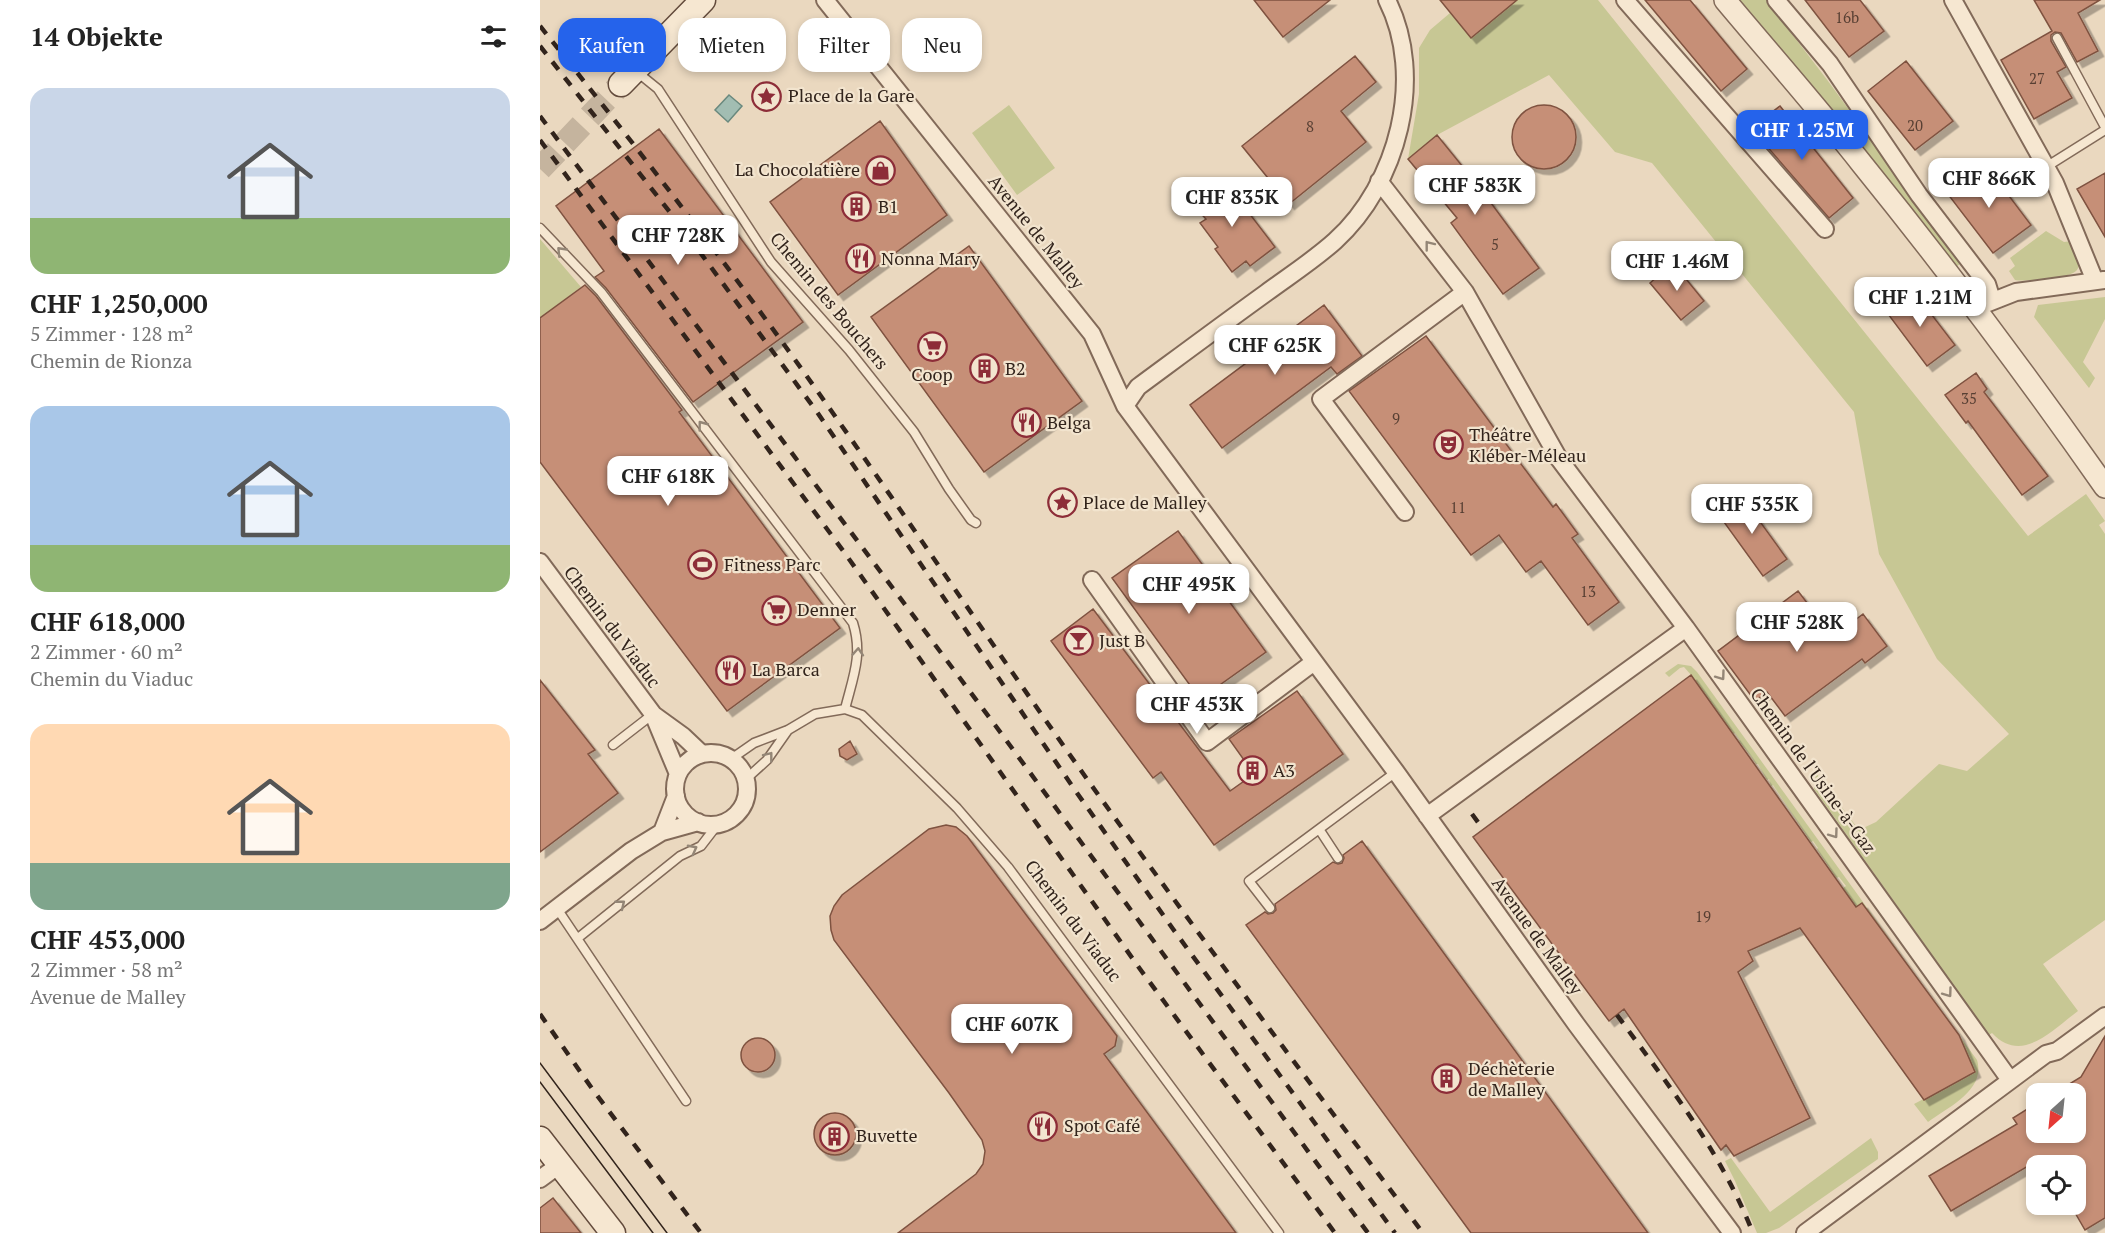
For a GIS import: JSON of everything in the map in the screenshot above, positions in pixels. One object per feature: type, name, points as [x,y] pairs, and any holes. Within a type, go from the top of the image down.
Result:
[{"type":"main road","points":[[628,77],[703,0]]},
{"type":"main road","points":[[540,1139],[613,1233]]},
{"type":"street","name":"Avenue de Malley","points":[[825,0],[1092,334],[1125,406],[1396,772],[1576,1024],[1731,1232]]},
{"type":"street","points":[[1125,406],[1138,387],[1335,241],[1366,204],[1396,144],[1404,111],[1406,80],[1402,47],[1394,14],[1387,0]]},
{"type":"street","points":[[1625,0],[1825,229]]},
{"type":"street","points":[[1725,0],[1983,305],[2105,487]]},
{"type":"street","points":[[1776,0],[1830,64],[1919,195],[1987,284],[1983,305]]},
{"type":"street","points":[[1953,0],[2055,183],[2100,281],[2016,292],[1983,305]]},
{"type":"street","name":"Chemin de l'Usine-à-Gaz","points":[[1379,181],[1465,292],[1559,459],[1686,628],[2010,1080]]},
{"type":"street","points":[[1405,512],[1321,399],[1465,292]]},
{"type":"street","name":"Chemin du Viaduc","points":[[540,562],[653,714],[678,774]]},
{"type":"street","points":[[1092,580],[1207,742],[1314,662]]},
{"type":"street","points":[[1427,816],[1686,628]]},
{"type":"street","name":"Chemin du Viaduc","points":[[653,714],[683,736],[702,754]]},
{"type":"street","points":[[540,921],[631,851],[662,832],[698,822],[718,824],[735,816],[742,808],[747,790],[746,780],[738,764],[722,754],[702,754],[692,758],[678,774],[675,785],[680,807],[698,822]]},
{"type":"street","points":[[662,832],[676,796]]},
{"type":"street","points":[[1805,1233],[2010,1080],[2105,1016]]},
{"type":"street","points":[[540,1179],[559,1165]]},
{"type":"lane","points":[[2046,167],[2105,129],[2057,38]]},
{"type":"lane","name":"Chemin des Bouchers","points":[[628,77],[658,89],[771,262],[849,350],[914,432],[950,489],[976,523]]},
{"type":"lane","points":[[540,228],[601,292],[854,623],[859,640],[858,658],[845,708],[815,714],[788,729],[754,743],[731,759]]},
{"type":"lane","name":"Chemin du Viaduc","points":[[845,708],[862,716],[949,800],[1008,867],[1279,1233]]},
{"type":"lane","points":[[613,745],[653,714]]},
{"type":"lane","points":[[746,780],[767,760],[788,729]]},
{"type":"lane","points":[[1270,908],[1249,881],[1396,772]]},
{"type":"lane","points":[[578,938],[680,856],[701,846],[718,824]]},
{"type":"lane","points":[[1319,829],[1338,858]]},
{"type":"lane","points":[[556,907],[686,1101]]},
{"type":"green space","points":[[1517,0],[1598,0],[2028,536],[2086,494],[2105,521],[2099,525],[2105,534],[2105,920],[2043,964],[2078,1011],[2036,1041],[2014,1046],[2003,1042],[1992,1033],[1989,1035],[1814,789],[1816,773],[1859,830],[1876,822],[1939,764],[1967,771],[2009,734],[1937,659],[1879,554],[1854,412],[1652,163],[1615,152],[1549,75],[1437,135],[1408,159],[1419,94],[1419,48],[1430,30],[1450,13],[1471,38]]},
{"type":"green space","points":[[1740,0],[1766,0],[1961,263],[1956,267]]},
{"type":"green space","points":[[1009,105],[1055,168],[1017,195],[972,133]]},
{"type":"green space","points":[[2046,231],[2064,242],[2072,241],[2080,261],[2077,270],[2068,275],[2053,278],[2015,280],[2009,271],[2015,266],[2010,258]]},
{"type":"green space","points":[[540,239],[581,287],[540,318]]},
{"type":"green space","points":[[2105,297],[2105,319],[2083,362],[2095,378],[2089,388],[2034,317],[2038,305]]},
{"type":"green space","points":[[1678,664],[1691,666],[1697,672],[1959,1035],[1856,907],[1843,888],[1846,886],[1839,877],[1836,878],[1818,848],[1813,841],[1811,842],[1773,785],[1771,786],[1769,779],[1767,780],[1758,764],[1735,733],[1733,734],[1691,675],[1684,667],[1669,677],[1665,673]]},
{"type":"green space","points":[[1959,1035],[1977,1060],[1976,1080],[1971,1089],[1955,1104],[1928,1122],[1914,1104],[1975,1072]]},
{"type":"green space","points":[[1871,1138],[1878,1152],[1878,1159],[1779,1228],[1766,1233],[1757,1233],[1725,1161],[1731,1158],[1770,1212]]},
{"type":"shaded area","points":[[729,95],[742,106],[728,122],[715,110]]},
{"type":"building","points":[[1254,0],[1330,0],[1283,37]]},
{"type":"building","points":[[1440,0],[1517,0],[1471,38]]},
{"type":"building","points":[[1645,0],[1690,0],[1747,69],[1721,91]]},
{"type":"building","points":[[1805,0],[1860,0],[1884,31],[1849,57]]},
{"type":"building","points":[[2034,0],[2100,0],[2078,13],[2098,51],[2077,62],[2061,33],[2055,32],[2051,35],[2051,41],[2066,67],[2057,72],[2072,98],[2034,119],[2001,60],[2052,31]]},
{"type":"building","points":[[1355,56],[1376,82],[1341,111],[1366,142],[1289,204],[1242,146]]},
{"type":"building","points":[[1906,61],[1953,121],[1915,150],[1868,91]]},
{"type":"building","points":[[1538,105],[1550,105],[1567,114],[1574,125],[1576,137],[1574,149],[1567,160],[1550,169],[1538,169],[1526,164],[1517,155],[1512,143],[1512,131],[1517,119],[1526,110]]},
{"type":"building","points":[[1780,106],[1853,198],[1829,218],[1751,128]]},
{"type":"building","name":"B1","points":[[880,121],[947,215],[838,295],[770,202]]},
{"type":"building","points":[[659,129],[803,322],[693,402],[606,288],[595,277],[604,271],[556,206]]},
{"type":"building","points":[[1437,135],[1480,188],[1539,268],[1503,294],[1451,223],[1457,218],[1408,159]]},
{"type":"building","points":[[1985,164],[2031,225],[1993,253],[1947,193]]},
{"type":"building","points":[[2105,173],[2105,237],[2077,189]]},
{"type":"building","points":[[1219,181],[1231,200],[1236,196],[1275,247],[1250,266],[1246,261],[1232,272],[1215,249],[1218,247],[1200,223],[1206,219],[1192,204]]},
{"type":"building","name":"B2","points":[[969,246],[1082,401],[984,472],[871,317]]},
{"type":"building","points":[[1673,263],[1704,301],[1681,320],[1650,283]]},
{"type":"building","points":[[585,285],[596,296],[682,410],[679,412],[840,628],[727,711],[540,462],[540,318]]},
{"type":"building","points":[[1912,289],[1955,345],[1927,366],[1885,310]]},
{"type":"building","points":[[1324,305],[1362,356],[1337,374],[1331,367],[1222,448],[1190,405]]},
{"type":"building","name":"Théâtre Kléber-Méleau","points":[[1426,336],[1553,507],[1556,504],[1578,534],[1572,538],[1619,602],[1588,625],[1541,561],[1526,572],[1499,535],[1471,555],[1349,391]]},
{"type":"building","points":[[1976,373],[1987,389],[1984,392],[2048,476],[2022,495],[1968,421],[1966,423],[1945,395]]},
{"type":"building","points":[[1740,494],[1787,559],[1763,576],[1716,511]]},
{"type":"building","points":[[1178,531],[1266,652],[1200,699],[1112,578]]},
{"type":"building","points":[[1798,591],[1833,637],[1863,614],[1887,646],[1865,663],[1862,659],[1785,716],[1767,692],[1755,701],[1718,651]]},
{"type":"building","points":[[1093,609],[1230,791],[1254,774],[1229,739],[1297,691],[1343,754],[1214,845],[1161,772],[1153,778],[1051,641]]},
{"type":"building","points":[[1691,675],[1856,907],[1862,903],[1959,1035],[1975,1072],[1924,1100],[1800,928],[1748,951],[1753,961],[1738,972],[1810,1118],[1734,1156],[1726,1145],[1721,1150],[1624,1009],[1609,1021],[1473,837]]},
{"type":"building","points":[[540,680],[595,750],[588,754],[618,793],[540,852]]},
{"type":"building","points":[[850,741],[857,754],[847,760],[840,756],[839,749]]},
{"type":"building","points":[[946,825],[956,827],[967,836],[1117,1036],[1115,1046],[1104,1054],[1236,1233],[898,1233],[976,1174],[983,1164],[985,1151],[982,1140],[949,1093],[834,940],[830,916],[842,895],[929,829]]},
{"type":"building","name":"Déchèterie de Malley","points":[[1362,841],[1648,1233],[1471,1233],[1246,925],[1265,912],[1273,913],[1276,910],[1275,904],[1333,862],[1342,863],[1343,855]]},
{"type":"building","points":[[2105,1036],[2105,1218],[2085,1230],[2076,1215],[2086,1215],[2086,1155],[2026,1155],[2026,1167],[1951,1211],[1929,1176],[2017,1124],[2013,1118],[2026,1110],[2026,1143],[2086,1143],[2086,1083],[2071,1083],[2081,1077]]},
{"type":"building","points":[[758,1038],[770,1043],[775,1055],[770,1067],[758,1072],[746,1067],[741,1055],[746,1043]]},
{"type":"building","name":"Buvette","points":[[835,1113],[850,1119],[856,1134],[850,1149],[835,1155],[820,1149],[814,1134],[820,1119]]},
{"type":"building","points":[[553,1198],[581,1233],[540,1233],[540,1208]]},
{"type":"tunnel","points":[[540,169],[621,84]]},
{"type":"tram line","points":[[540,1063],[667,1233]]},
{"type":"tram line","points":[[540,1082],[653,1233]]},
{"type":"railway","points":[[540,26],[760,311],[1092,786],[1256,1011],[1423,1233]]},
{"type":"railway","points":[[540,46],[683,229],[817,412],[1077,793],[1173,929],[1395,1233]]},
{"type":"railway","points":[[540,116],[995,725],[1368,1233]]},
{"type":"railway","points":[[540,140],[844,552],[1140,969],[1335,1233]]},
{"type":"railway","points":[[1472,814],[1483,829]]},
{"type":"railway","points":[[540,1014],[593,1090],[701,1233]]},
{"type":"railway","points":[[1617,1015],[1674,1093],[1709,1146],[1740,1203],[1753,1233]]},
{"type":"place","name":"Place de la Gare","points":[[767,96]]},
{"type":"place","name":"La Chocolatière","points":[[881,170]]},
{"type":"place","name":"B1","points":[[857,207]]},
{"type":"place","name":"Nonna Mary","points":[[860,259]]},
{"type":"place","name":"Coop","points":[[932,346]]},
{"type":"place","name":"B2","points":[[984,369]]},
{"type":"place","name":"Belga","points":[[1026,423]]},
{"type":"place","name":"Théâtre Kléber-Méleau","points":[[1448,445]]},
{"type":"place","name":"Place de Malley","points":[[1062,503]]},
{"type":"place","name":"Fitness Parc","points":[[703,565]]},
{"type":"place","name":"Denner","points":[[776,610]]},
{"type":"place","name":"Just B","points":[[1078,641]]},
{"type":"place","name":"La Barca","points":[[731,670]]},
{"type":"place","name":"A3","points":[[1252,771]]},
{"type":"place","name":"Déchèterie de Malley","points":[[1447,1079]]},
{"type":"place","name":"Spot Café","points":[[1043,1126]]},
{"type":"place","name":"Buvette","points":[[835,1136]]}]
